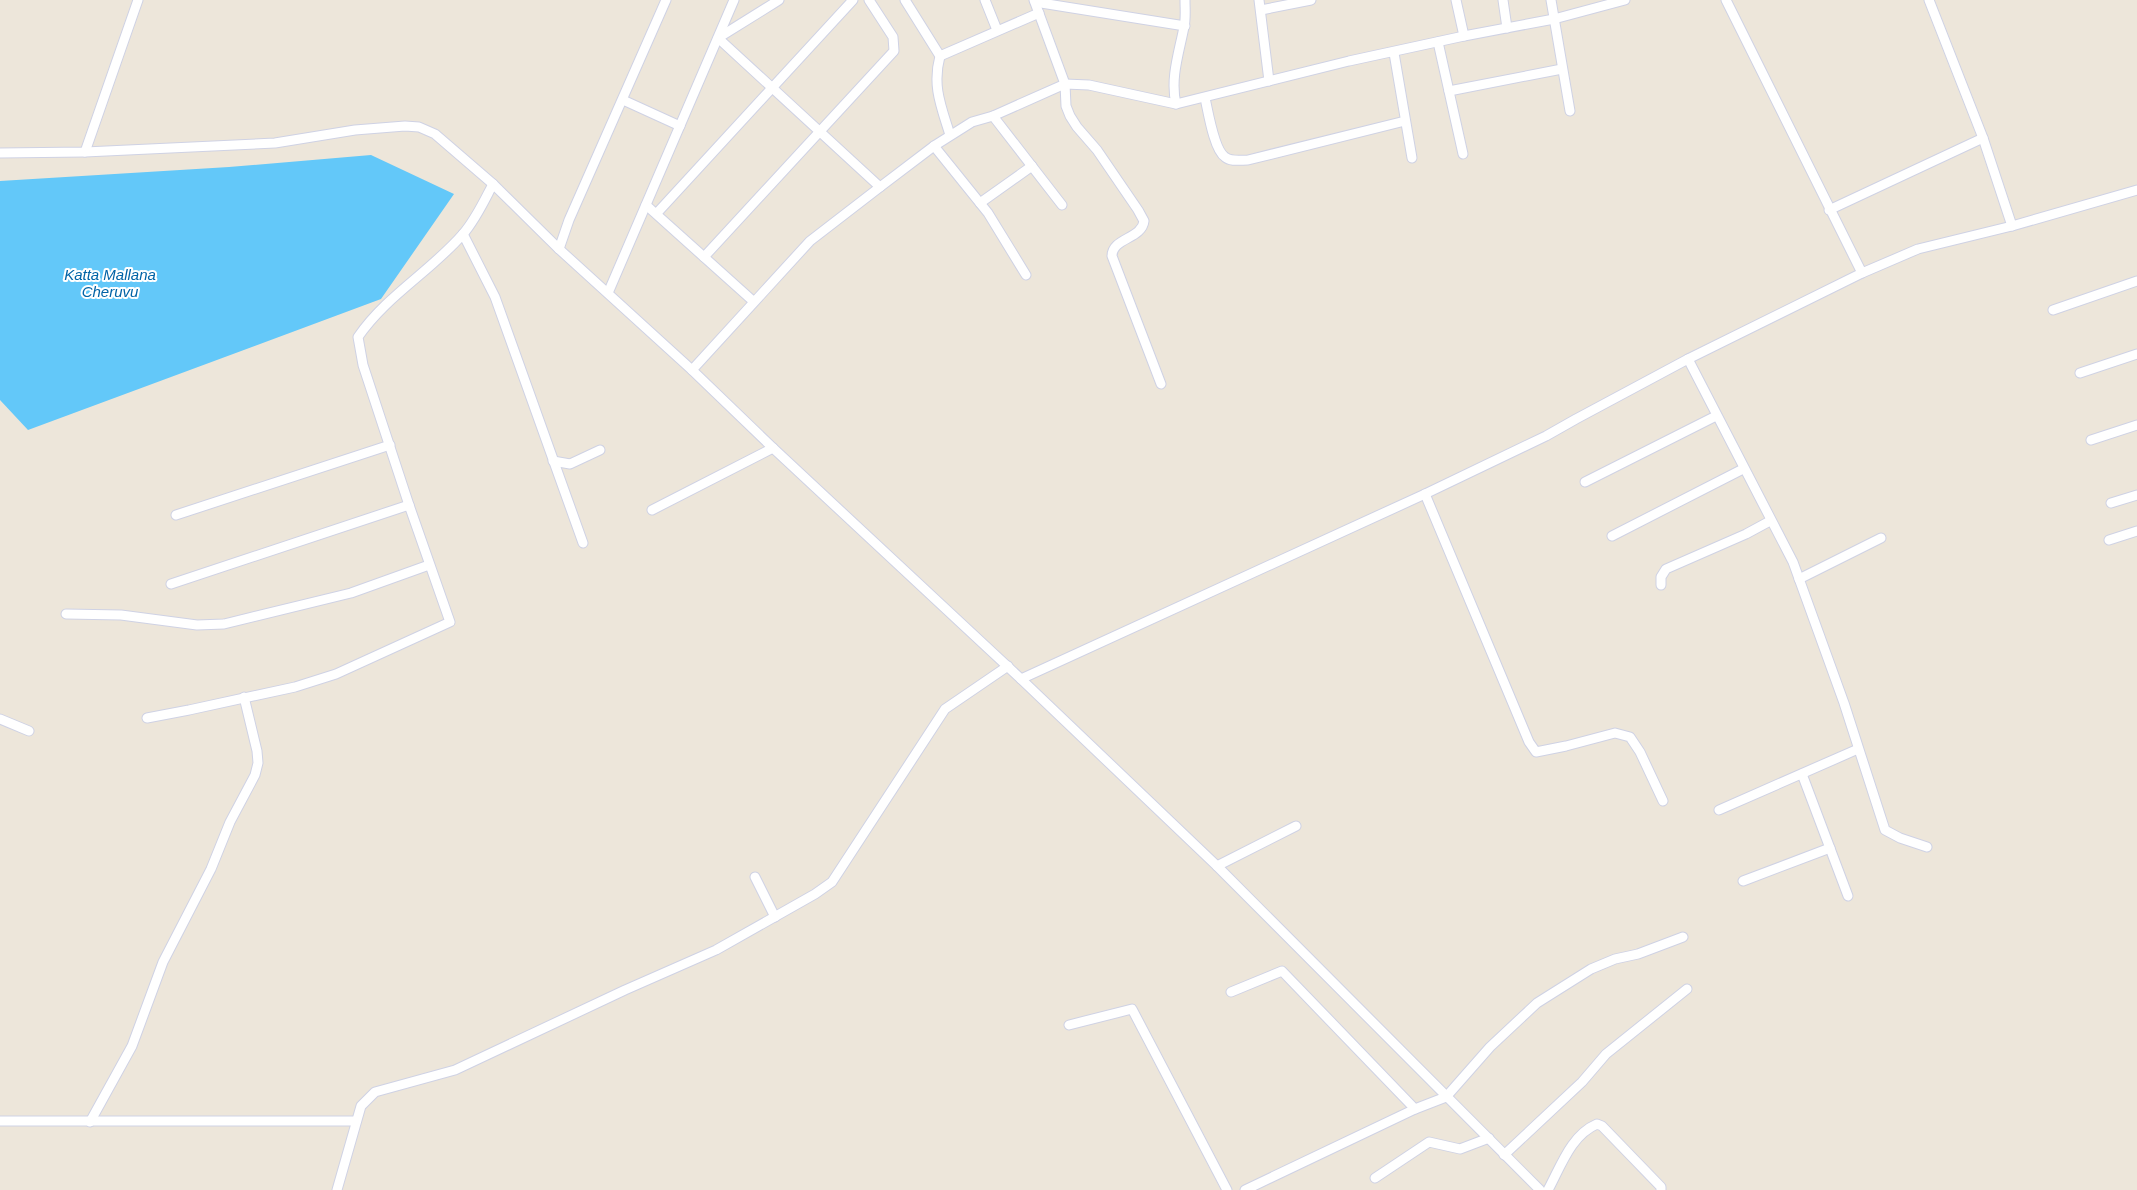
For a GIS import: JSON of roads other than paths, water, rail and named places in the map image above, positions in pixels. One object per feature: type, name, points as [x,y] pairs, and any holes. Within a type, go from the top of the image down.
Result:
[{"type":"street","points":[[85,152],[138,0]]},
{"type":"street","points":[[559,249],[569,220],[666,0]]},
{"type":"street","points":[[608,293],[734,0]]},
{"type":"street","points":[[718,38],[779,0]]},
{"type":"street","points":[[657,213],[853,0]]},
{"type":"street","points":[[704,257],[894,51],[893,37],[869,0]]},
{"type":"street","points":[[904,0],[940,56],[936,84],[938,97],[950,135]]},
{"type":"street","points":[[985,0],[997,30]]},
{"type":"street","points":[[1176,104],[1173,93],[1177,58],[1185,26],[1185,0]]},
{"type":"street","points":[[1259,0],[1269,81]]},
{"type":"street","points":[[1261,10],[1312,0]]},
{"type":"street","points":[[1456,0],[1464,36]]},
{"type":"street","points":[[1503,0],[1507,28]]},
{"type":"street","points":[[1551,0],[1570,111]]},
{"type":"street","points":[[692,370],[753,301],[810,241],[880,187],[934,146],[972,122],[993,116],[1065,84],[1089,86],[1176,104],[1349,61],[1394,53],[1464,36],[1554,20],[1625,0]]},
{"type":"street","points":[[1726,0],[1862,274]]},
{"type":"street","points":[[1929,0],[1983,138],[2012,226]]},
{"type":"street","points":[[1034,1],[1185,26]]},
{"type":"street","points":[[1034,1],[1065,84],[1066,106],[1070,116],[1076,127],[1097,150],[1144,221],[1140,230],[1112,250],[1112,256],[1162,384]]},
{"type":"street","points":[[940,56],[1039,12]]},
{"type":"street","points":[[718,38],[880,187]]},
{"type":"street","points":[[1438,42],[1463,154]]},
{"type":"street","points":[[1394,53],[1412,158]]},
{"type":"street","points":[[1449,91],[1562,69]]},
{"type":"street","points":[[1205,98],[1218,148],[1223,156],[1230,160],[1248,160],[1405,122]]},
{"type":"street","points":[[623,100],[680,126]]},
{"type":"street","points":[[993,116],[1062,205]]},
{"type":"street","points":[[0,153],[85,152],[275,142],[355,130],[405,126],[419,127],[435,134],[493,184],[559,249],[692,370],[772,448],[1008,666],[1217,866],[1540,1190]]},
{"type":"street","points":[[1829,210],[1983,138]]},
{"type":"street","points":[[934,146],[980,203],[1003,236],[1026,275]]},
{"type":"street","points":[[980,203],[1032,166]]},
{"type":"street","points":[[148,718],[294,687],[336,674],[450,622],[409,506],[363,365],[358,348],[358,337],[365,326],[401,290],[463,234],[479,211],[493,184]]},
{"type":"street","points":[[1021,679],[1425,494],[1546,436],[1576,418],[1688,360],[1862,274],[1918,249],[2012,226],[2137,190]]},
{"type":"street","points":[[646,205],[753,301]]},
{"type":"street","points":[[463,234],[495,298],[583,543]]},
{"type":"street","points":[[2053,310],[2137,281]]},
{"type":"street","points":[[2080,373],[2137,354]]},
{"type":"street","points":[[1688,360],[1792,562],[1844,703],[1885,830],[1900,838],[1927,847]]},
{"type":"street","points":[[1585,482],[1716,416]]},
{"type":"street","points":[[2091,440],[2137,425]]},
{"type":"street","points":[[176,515],[390,445]]},
{"type":"street","points":[[652,510],[772,448]]},
{"type":"street","points":[[553,461],[570,464],[600,450]]},
{"type":"street","points":[[1612,536],[1743,469]]},
{"type":"street","points":[[1425,494],[1529,742],[1536,752],[1615,733],[1630,737],[1640,752],[1663,801]]},
{"type":"street","points":[[2111,503],[2137,495]]},
{"type":"street","points":[[171,584],[409,506]]},
{"type":"street","points":[[1662,584],[1661,577],[1666,569],[1746,534],[1770,521]]},
{"type":"street","points":[[2109,540],[2137,531]]},
{"type":"street","points":[[1799,579],[1881,538]]},
{"type":"street","points":[[66,614],[121,615],[197,625],[224,624],[351,593],[429,564]]},
{"type":"street","points":[[337,1190],[356,1121],[365,1100],[375,1092],[455,1070],[625,990],[716,950],[815,894],[832,882],[945,709],[1008,666]]},
{"type":"street","points":[[90,1122],[132,1046],[163,962],[211,869],[230,822],[255,775],[258,763],[244,697]]},
{"type":"street","points":[[0,719],[29,731]]},
{"type":"street","points":[[1719,810],[1858,750]]},
{"type":"street","points":[[1802,774],[1848,896]]},
{"type":"street","points":[[1217,866],[1296,826]]},
{"type":"street","points":[[1743,880],[1830,848]]},
{"type":"street","points":[[755,877],[775,917]]},
{"type":"street","points":[[1245,1190],[1446,1096],[1490,1047],[1537,1003],[1591,969],[1615,959],[1638,954],[1683,937]]},
{"type":"street","points":[[1230,992],[1282,971],[1415,1109]]},
{"type":"street","points":[[1504,1155],[1582,1082],[1606,1054],[1687,989]]},
{"type":"street","points":[[1069,1025],[1132,1009],[1227,1190]]},
{"type":"street","points":[[0,1121],[356,1121]]},
{"type":"street","points":[[1548,1190],[1574,1142],[1585,1130],[1598,1124],[1654,1180],[1661,1190]]},
{"type":"street","points":[[1375,1178],[1429,1142],[1460,1149],[1489,1138]]},
{"type":"water","name":"Katta Mallana Cheruvu","points":[[371,155],[454,194],[381,299],[28,430],[0,400],[0,181],[229,167]]}]
